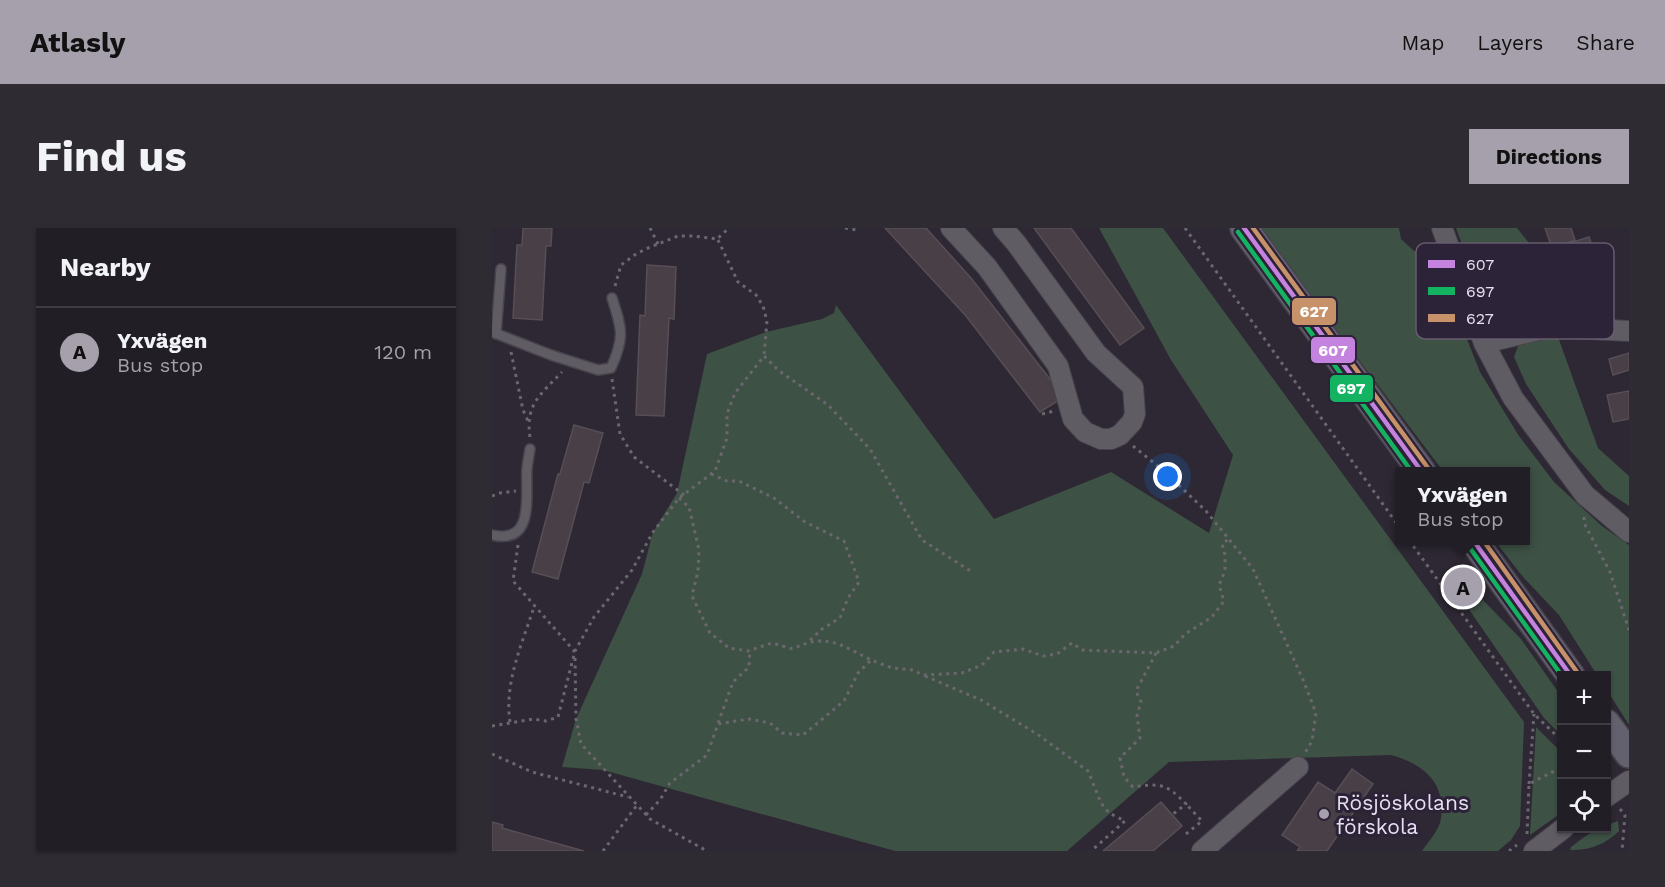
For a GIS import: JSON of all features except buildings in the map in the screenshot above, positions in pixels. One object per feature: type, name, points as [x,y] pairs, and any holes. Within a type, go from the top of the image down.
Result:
[{"type":"main road","points":[[1244,228],[1419,467]]},
{"type":"main road","points":[[1477,545],[1569,671]]},
{"type":"main road","points":[[1607,725],[1629,754]]},
{"type":"street","points":[[951,228],[987,267],[1058,366],[1073,419],[1085,432],[1101,439],[1111,439],[1120,435],[1132,422],[1135,414],[1133,387],[1096,353],[1003,228]]},
{"type":"street","points":[[1442,228],[1447,243]]},
{"type":"street","points":[[1614,330],[1629,331]]},
{"type":"street","points":[[1483,339],[1513,398],[1580,488],[1629,532]]},
{"type":"street","points":[[1484,343],[1501,339]]},
{"type":"street","points":[[1202,851],[1298,767]]},
{"type":"street","points":[[1611,794],[1629,782]]},
{"type":"street","points":[[1526,844],[1557,831]]},
{"type":"lane","points":[[501,269],[494,333],[598,370],[611,368],[620,342],[621,326],[612,298]]},
{"type":"lane","points":[[492,535],[502,537],[513,535],[519,530],[526,513],[527,467],[530,448]]},
{"type":"path","points":[[650,228],[658,244]]},
{"type":"path","points":[[616,282],[621,265],[626,260],[658,244],[678,236],[717,239],[729,228]]},
{"type":"path","points":[[845,228],[857,230]]},
{"type":"path","points":[[1185,228],[1395,521]]},
{"type":"path","points":[[492,726],[534,719],[546,721],[558,717],[575,651],[594,617],[632,570],[653,531],[679,498],[715,471],[727,438],[727,414],[735,393],[764,356],[767,321],[763,306],[756,295],[738,282],[717,239]]},
{"type":"path","points":[[509,339],[528,421],[530,448]]},
{"type":"path","points":[[764,356],[778,370],[828,405],[870,449],[922,540],[972,572]]},
{"type":"path","points":[[528,421],[531,407],[540,393],[572,362]]},
{"type":"path","points":[[611,368],[620,434],[634,457],[684,495]]},
{"type":"path","points":[[1120,435],[1164,471],[1206,511],[1253,569],[1316,713],[1312,741],[1298,767]]},
{"type":"path","points":[[679,498],[689,507],[699,550],[698,571],[692,596],[710,633],[729,648],[750,650],[772,643],[793,649],[809,641],[822,629],[840,618],[858,582],[844,541],[805,522],[774,498],[739,481],[727,481],[711,474]]},
{"type":"path","points":[[1580,488],[1584,523],[1597,543],[1610,572],[1629,630]]},
{"type":"path","points":[[492,496],[527,490]]},
{"type":"path","points":[[513,535],[519,547],[513,581],[575,651],[576,719],[581,744],[650,819],[707,851]]},
{"type":"path","points":[[923,675],[962,673],[982,665],[994,652],[1023,649],[1043,656],[1057,654],[1072,643],[1082,650],[1156,653],[1174,646],[1185,634],[1198,628],[1212,617],[1224,601],[1219,585],[1225,571],[1222,544],[1229,539]]},
{"type":"path","points":[[1413,545],[1534,714],[1557,736]]},
{"type":"path","points":[[510,722],[508,709],[516,659],[534,607]]},
{"type":"path","points":[[809,641],[834,642],[892,669],[913,670],[981,700],[1037,734],[1088,771],[1101,803],[1109,813],[1125,821],[1091,851]]},
{"type":"path","points":[[646,815],[660,800],[670,783],[707,755],[734,682],[749,667],[750,650]]},
{"type":"path","points":[[1156,653],[1136,691],[1141,702],[1137,716],[1140,738],[1120,758],[1124,777],[1133,787],[1152,784],[1172,789],[1202,820],[1186,834]]},
{"type":"path","points":[[718,724],[749,720],[770,723],[782,733],[803,735],[844,701],[858,673],[871,660]]},
{"type":"path","points":[[1509,851],[1526,844],[1534,714]]},
{"type":"path","points":[[492,754],[532,772],[630,797]]},
{"type":"path","points":[[1529,784],[1557,770]]},
{"type":"path","points":[[1611,799],[1625,815],[1622,851]]},
{"type":"path","points":[[1172,815],[1186,804]]},
{"type":"path","points":[[603,851],[637,805]]},
{"type":"green space","points":[[1099,228],[1163,228],[1524,722],[1520,826],[1511,840],[1498,851],[1422,851],[1440,822],[1442,805],[1440,794],[1430,776],[1422,769],[1391,755],[1169,762],[1067,851],[895,851],[603,770],[562,767],[576,719],[642,574],[653,532],[677,493],[707,354],[766,332],[822,319],[834,313],[836,305],[994,519],[1111,472],[1209,533],[1233,455],[1171,360]]},
{"type":"green space","points":[[1259,228],[1399,228],[1401,239],[1416,251],[1416,339],[1467,339],[1480,372],[1519,436],[1554,482],[1602,526],[1629,545],[1629,725],[1611,696],[1611,671],[1594,671],[1559,615],[1523,577],[1498,545],[1530,545],[1530,467],[1440,467]]},
{"type":"green space","points":[[1456,228],[1517,228],[1529,243],[1462,243]]},
{"type":"green space","points":[[1559,339],[1598,448],[1629,476],[1629,506],[1605,490],[1569,449],[1526,384],[1514,357],[1520,341]]},
{"type":"green space","points":[[1472,595],[1478,595],[1521,639],[1557,690],[1557,731],[1544,718],[1468,608]]},
{"type":"green space","points":[[1536,727],[1557,748],[1557,816],[1530,835]]},
{"type":"green space","points":[[1618,821],[1619,831],[1609,840],[1590,848],[1570,850],[1591,833],[1611,833],[1611,824]]},
{"type":"transit line","name":"607","points":[[1244,228],[1418,467]]},
{"type":"transit line","name":"627","points":[[1253,228],[1427,467]]},
{"type":"transit line","name":"697","points":[[1238,232],[1408,467]]},
{"type":"transit line","name":"697","points":[[1468,545],[1558,671]]},
{"type":"transit line","name":"607","points":[[1477,545],[1567,671]]},
{"type":"transit line","name":"627","points":[[1487,545],[1576,671]]},
{"type":"place","name":"Yxvägen","points":[[1463,587]]},
{"type":"place","name":"Rösjöskolans förskola","points":[[1324,814]]}]
